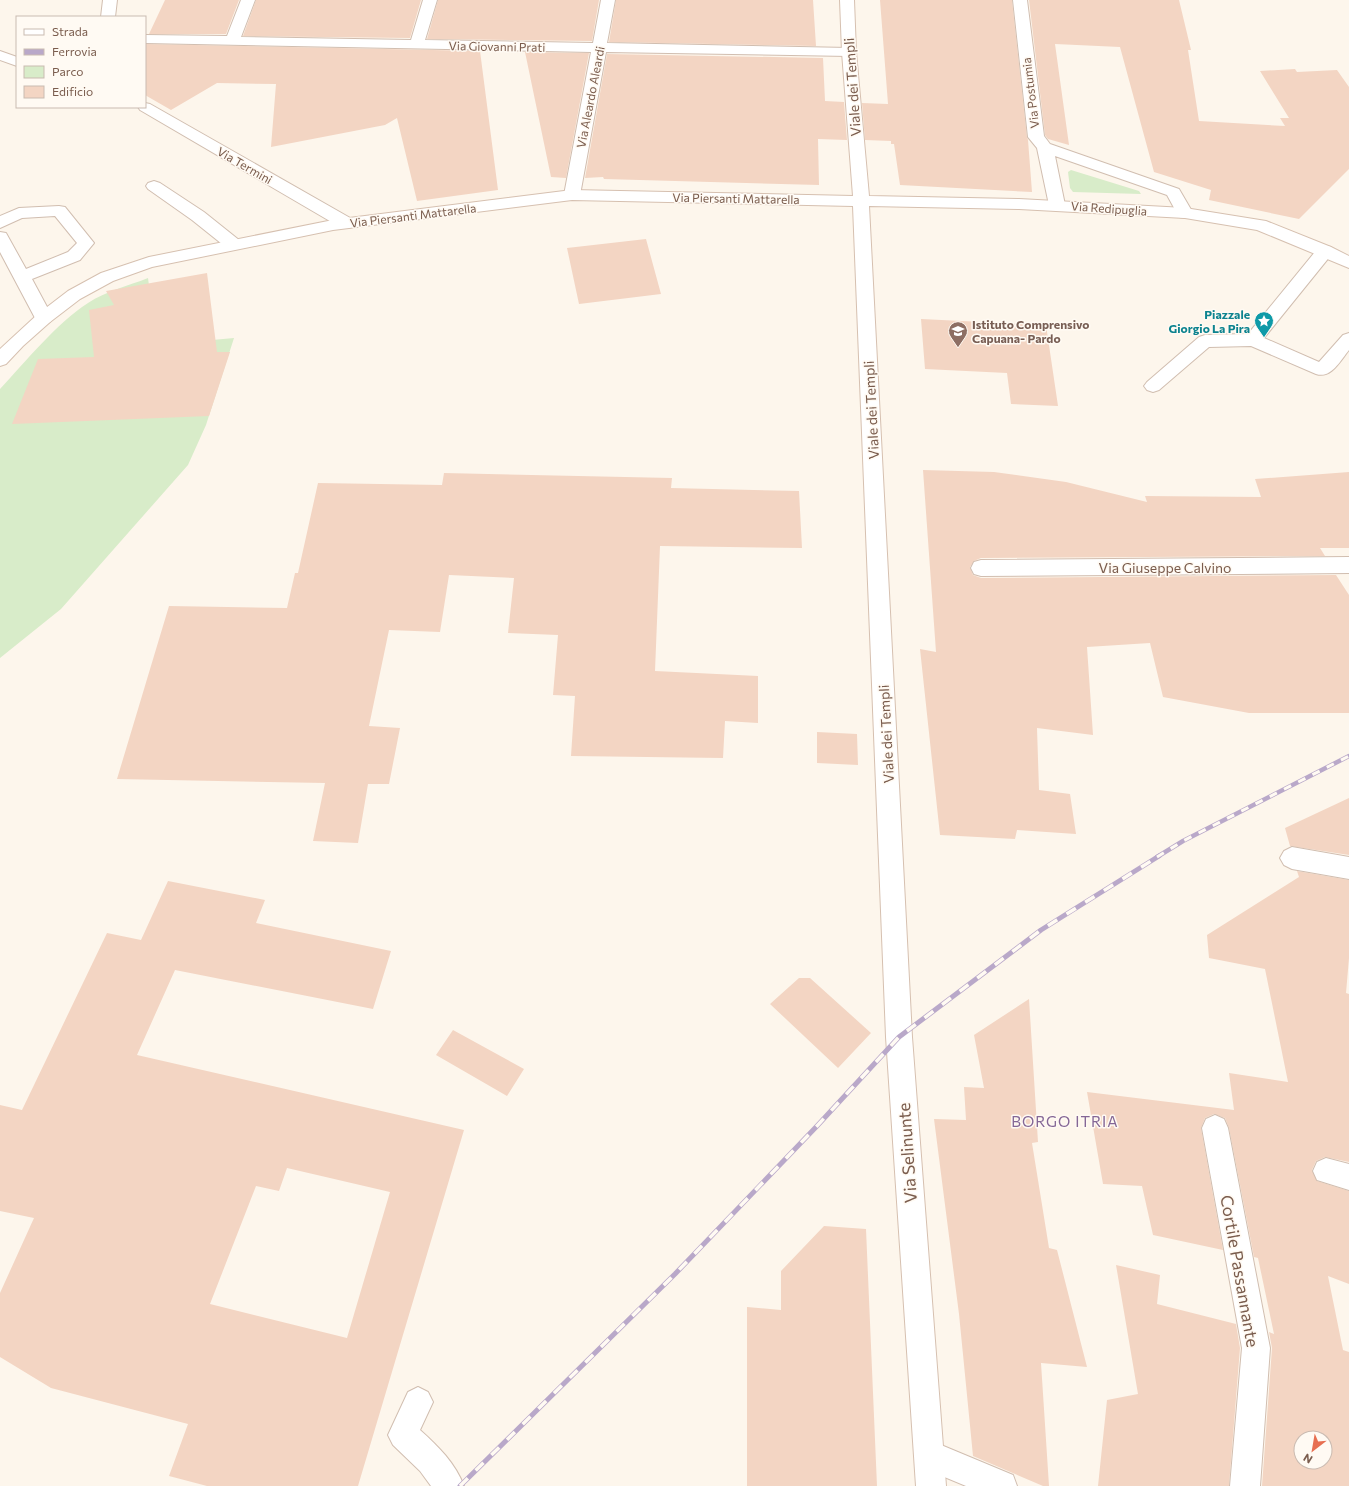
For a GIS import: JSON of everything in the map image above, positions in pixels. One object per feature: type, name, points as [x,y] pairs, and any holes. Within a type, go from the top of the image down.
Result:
[{"type":"street","points":[[108,16],[110,0]]},
{"type":"street","points":[[232,41],[248,0]]},
{"type":"street","points":[[417,44],[430,0]]},
{"type":"street","name":"Via Aleardo Aleardi","points":[[572,195],[608,0]]},
{"type":"street","name":"Viale dei Templi","points":[[847,0],[849,52],[861,200],[889,820]]},
{"type":"street","name":"Via Postumia","points":[[1020,0],[1036,137],[1045,148],[1058,205]]},
{"type":"street","name":"Via Giovanni Prati","points":[[146,39],[849,52]]},
{"type":"street","points":[[0,55],[16,62]]},
{"type":"street","name":"Via Termini","points":[[146,108],[346,223]]},
{"type":"street","points":[[1045,148],[1173,192],[1185,213]]},
{"type":"street","points":[[154,186],[198,216],[233,244]]},
{"type":"street","name":"Via Piersanti Mattarella","points":[[0,360],[17,342],[74,294],[107,277],[148,262],[233,244],[346,223],[572,195],[861,200]]},
{"type":"street","name":"Via Redipuglia","points":[[861,200],[1058,205],[1185,213],[1260,225],[1325,251],[1349,263]]},
{"type":"street","points":[[0,223],[19,213],[59,211],[86,243],[74,256],[22,277]]},
{"type":"street","points":[[0,237],[44,318]]},
{"type":"street","points":[[1253,340],[1325,251]]},
{"type":"street","points":[[1153,386],[1205,341],[1253,340],[1322,370],[1349,340]]},
{"type":"street","name":"Via Giuseppe Calvino","points":[[981,568],[1349,565]]},
{"type":"street","name":"Via Selinunte","points":[[889,820],[899,1037],[931,1486]]},
{"type":"street","points":[[1292,858],[1349,868]]},
{"type":"street","name":"Cortile Passannante","points":[[1215,1128],[1256,1348],[1244,1486]]},
{"type":"street","points":[[418,1402],[403,1435],[431,1460],[449,1486]]},
{"type":"street","points":[[929,1455],[1002,1486]]},
{"type":"green space","points":[[1071,170],[1139,191],[1141,194],[1073,192],[1070,188],[1068,172]]},
{"type":"green space","points":[[148,278],[155,330],[190,342],[234,338],[206,425],[188,465],[61,609],[0,658],[0,389],[64,321],[88,303],[102,295]]},
{"type":"building","points":[[165,0],[239,0],[226,34],[149,34]]},
{"type":"building","points":[[256,0],[421,0],[410,38],[243,36]]},
{"type":"building","points":[[438,0],[599,0],[592,41],[427,39]]},
{"type":"building","points":[[616,0],[813,0],[816,46],[609,42]]},
{"type":"building","points":[[880,0],[1012,0],[1028,140],[1032,192],[900,185],[894,144],[891,144],[891,141],[865,140],[862,103],[888,104]]},
{"type":"building","points":[[1029,0],[1179,0],[1191,50],[1188,50],[1199,121],[1285,126],[1280,118],[1289,118],[1260,71],[1295,69],[1297,72],[1337,70],[1349,87],[1349,169],[1299,219],[1209,200],[1211,190],[1154,172],[1120,47],[1055,44],[1069,145],[1048,139],[1045,135]]},
{"type":"building","points":[[146,44],[480,51],[498,190],[417,201],[397,118],[385,125],[271,147],[276,84],[217,83],[171,110],[146,96]]},
{"type":"building","points":[[525,52],[589,53],[566,178],[551,177]]},
{"type":"building","points":[[607,54],[823,58],[825,101],[844,102],[847,140],[818,139],[819,185],[604,179],[603,177],[585,178]]},
{"type":"building","points":[[646,239],[661,294],[579,304],[567,248]]},
{"type":"building","points":[[207,273],[217,352],[230,352],[209,416],[12,424],[38,359],[94,357],[89,310],[114,305],[106,291]]},
{"type":"building","points":[[921,319],[1046,325],[1058,406],[1011,404],[1007,373],[925,369]]},
{"type":"building","points":[[923,470],[994,472],[1066,482],[1147,502],[1145,496],[1261,497],[1255,479],[1349,472],[1349,548],[1320,548],[1325,556],[981,558],[974,561],[970,567],[973,575],[981,578],[1336,575],[1349,595],[1349,713],[1249,713],[1163,697],[1150,643],[1087,647],[1093,735],[1037,728],[1039,790],[1070,794],[1076,834],[1017,830],[1015,839],[940,835],[920,649],[936,652]]},
{"type":"building","points":[[444,473],[672,478],[671,488],[799,491],[802,548],[660,546],[655,671],[758,676],[758,723],[725,721],[723,758],[571,756],[575,696],[553,695],[558,635],[508,633],[514,578],[449,575],[440,632],[389,630],[369,726],[400,728],[389,784],[368,784],[358,843],[313,841],[325,783],[117,779],[169,606],[287,608],[295,573],[298,573],[318,483],[442,485]]},
{"type":"building","points":[[817,732],[857,734],[858,765],[817,763]]},
{"type":"building","points":[[1349,798],[1349,855],[1290,846],[1285,828]]},
{"type":"building","points":[[1297,871],[1349,880],[1349,958],[1346,993],[1349,994],[1349,1162],[1325,1157],[1316,1161],[1312,1170],[1317,1181],[1349,1191],[1349,1284],[1328,1276],[1343,1350],[1349,1352],[1349,1486],[1262,1486],[1272,1348],[1269,1332],[1274,1334],[1258,1258],[1254,1257],[1229,1128],[1225,1118],[1214,1114],[1205,1118],[1201,1128],[1223,1250],[1153,1235],[1142,1186],[1103,1184],[1087,1092],[1234,1110],[1229,1073],[1288,1082],[1265,969],[1209,958],[1207,935],[1299,877]]},
{"type":"building","points":[[168,881],[265,900],[256,923],[391,951],[373,1009],[175,970],[137,1055],[464,1130],[358,1486],[207,1486],[169,1476],[188,1424],[51,1388],[0,1357],[0,1293],[34,1218],[0,1211],[0,1105],[22,1110],[107,933],[141,940]],"holes":[[[287,1168],[390,1192],[347,1338],[210,1304],[256,1186],[279,1191]]]},
{"type":"building","points":[[799,978],[810,978],[871,1033],[838,1068],[770,1004]]},
{"type":"building","points":[[1029,999],[1038,1142],[1032,1143],[1049,1248],[1057,1250],[1087,1367],[1041,1363],[1049,1486],[1043,1486],[973,1456],[959,1314],[934,1119],[966,1120],[964,1087],[984,1088],[974,1035]]},
{"type":"building","points":[[453,1030],[524,1069],[507,1096],[436,1055]]},
{"type":"building","points":[[824,1226],[866,1229],[877,1486],[747,1486],[747,1307],[781,1310],[781,1271]]},
{"type":"building","points":[[1116,1265],[1160,1275],[1157,1304],[1236,1324],[1240,1348],[1229,1486],[1098,1486],[1107,1400],[1138,1394]]},
{"type":"railway","points":[[1157,857],[1183,841],[1349,756]]},
{"type":"railway","points":[[460,1486],[675,1274],[817,1126],[899,1037],[1041,930],[1159,856]]},
{"type":"place","name":"Piazzale Giorgio La Pira","points":[[1264,338]]},
{"type":"place","name":"Istituto Comprensivo Capuana- Pardo","points":[[958,348]]},
{"type":"district","name":"BORGO ITRIA","points":[[1065,1121]]}]
